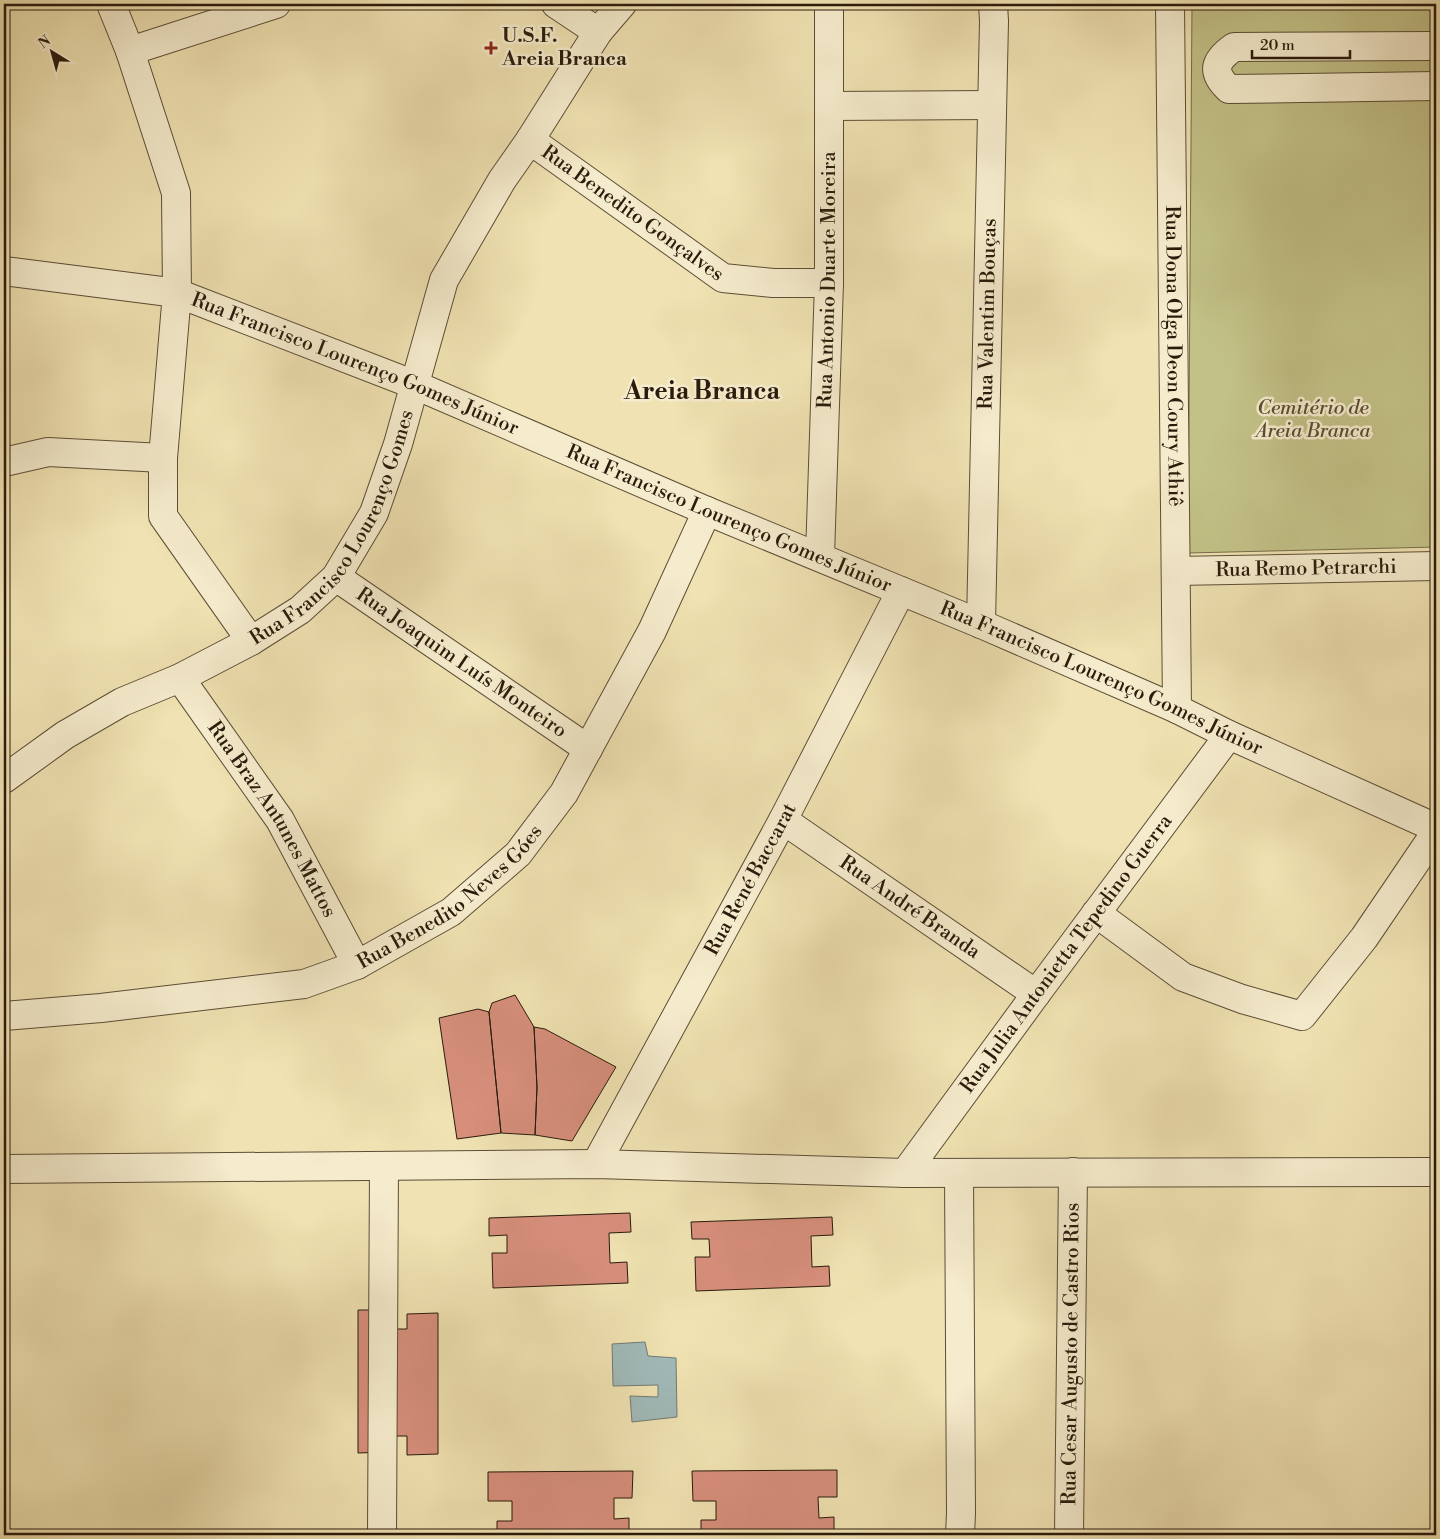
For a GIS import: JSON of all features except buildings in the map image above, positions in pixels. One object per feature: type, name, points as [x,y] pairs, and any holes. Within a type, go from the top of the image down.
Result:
[{"type":"street","points":[[111,4],[130,51],[176,193],[177,293],[163,458],[163,516],[251,641]]},
{"type":"street","points":[[130,51],[276,4]]},
{"type":"street","points":[[556,4],[598,32]]},
{"type":"street","name":"Rua Francisco Lourenço Gomes","points":[[4,779],[65,735],[122,702],[180,678],[251,641],[300,610],[336,577],[374,513],[398,444],[444,280],[502,180],[530,140],[598,32],[622,4]]},
{"type":"street","name":"Rua Antonio Duarte Moreira","points":[[820,556],[829,284],[829,4]]},
{"type":"street","name":"Rua Valentim Bouças","points":[[981,624],[993,4]]},
{"type":"street","name":"Rua Dona Olga Deon Coury Athiê","points":[[1170,4],[1177,709]]},
{"type":"street","points":[[1407,46],[1407,86]]},
{"type":"street","points":[[1436,46],[1234,47],[1223,55],[1217,67],[1218,79],[1229,89],[1436,86]]},
{"type":"street","points":[[829,106],[992,105]]},
{"type":"street","name":"Rua Benedito Gonçalves","points":[[530,140],[723,278],[773,283],[829,284]]},
{"type":"street","name":"Rua Francisco Lourenço Gomes Júnior","points":[[4,271],[177,293],[415,385],[707,511],[820,556],[1177,709],[1229,735],[1436,828]]},
{"type":"street","points":[[4,462],[48,452],[163,458]]},
{"type":"street","name":"Rua Benedito Neves Góes","points":[[4,1016],[101,1008],[304,984],[358,965],[452,912],[518,854],[564,793],[652,631],[707,511]]},
{"type":"street","name":"Rua Remo Petrarchi","points":[[1176,571],[1436,566]]},
{"type":"street","name":"Rua Joaquim Luís Monteiro","points":[[336,577],[588,749]]},
{"type":"street","name":"Rua René Baccarat","points":[[596,1164],[783,820],[901,592]]},
{"type":"street","name":"Rua Braz Antunes Mattos","points":[[180,678],[280,820],[358,965]]},
{"type":"street","name":"Rua Julia Antonietta Tepedino Guerra","points":[[905,1173],[1229,735]]},
{"type":"street","name":"Rua André Branda","points":[[783,820],[1036,994]]},
{"type":"street","points":[[1096,913],[1183,977],[1242,999],[1302,1016],[1364,938],[1436,832]]},
{"type":"street","points":[[4,1169],[596,1164],[905,1173],[1436,1172]]},
{"type":"street","points":[[382,1535],[384,1166]]},
{"type":"street","name":"Rua Cesar Augusto de Castro Rios","points":[[1069,1535],[1073,1172]]},
{"type":"street","points":[[959,1173],[960,1535]]},
{"type":"green space","name":"Cemitério de Areia Branca","points":[[1192,4],[1436,4],[1436,547],[1188,553]]},
{"type":"water","points":[[645,1342],[648,1356],[676,1358],[677,1417],[632,1422],[630,1396],[658,1397],[658,1385],[613,1386],[612,1344]]},
{"type":"place","name":"U.S.F. Areia Branca","points":[[491,48]]},
{"type":"district","name":"Areia Branca","points":[[702,391]]}]
